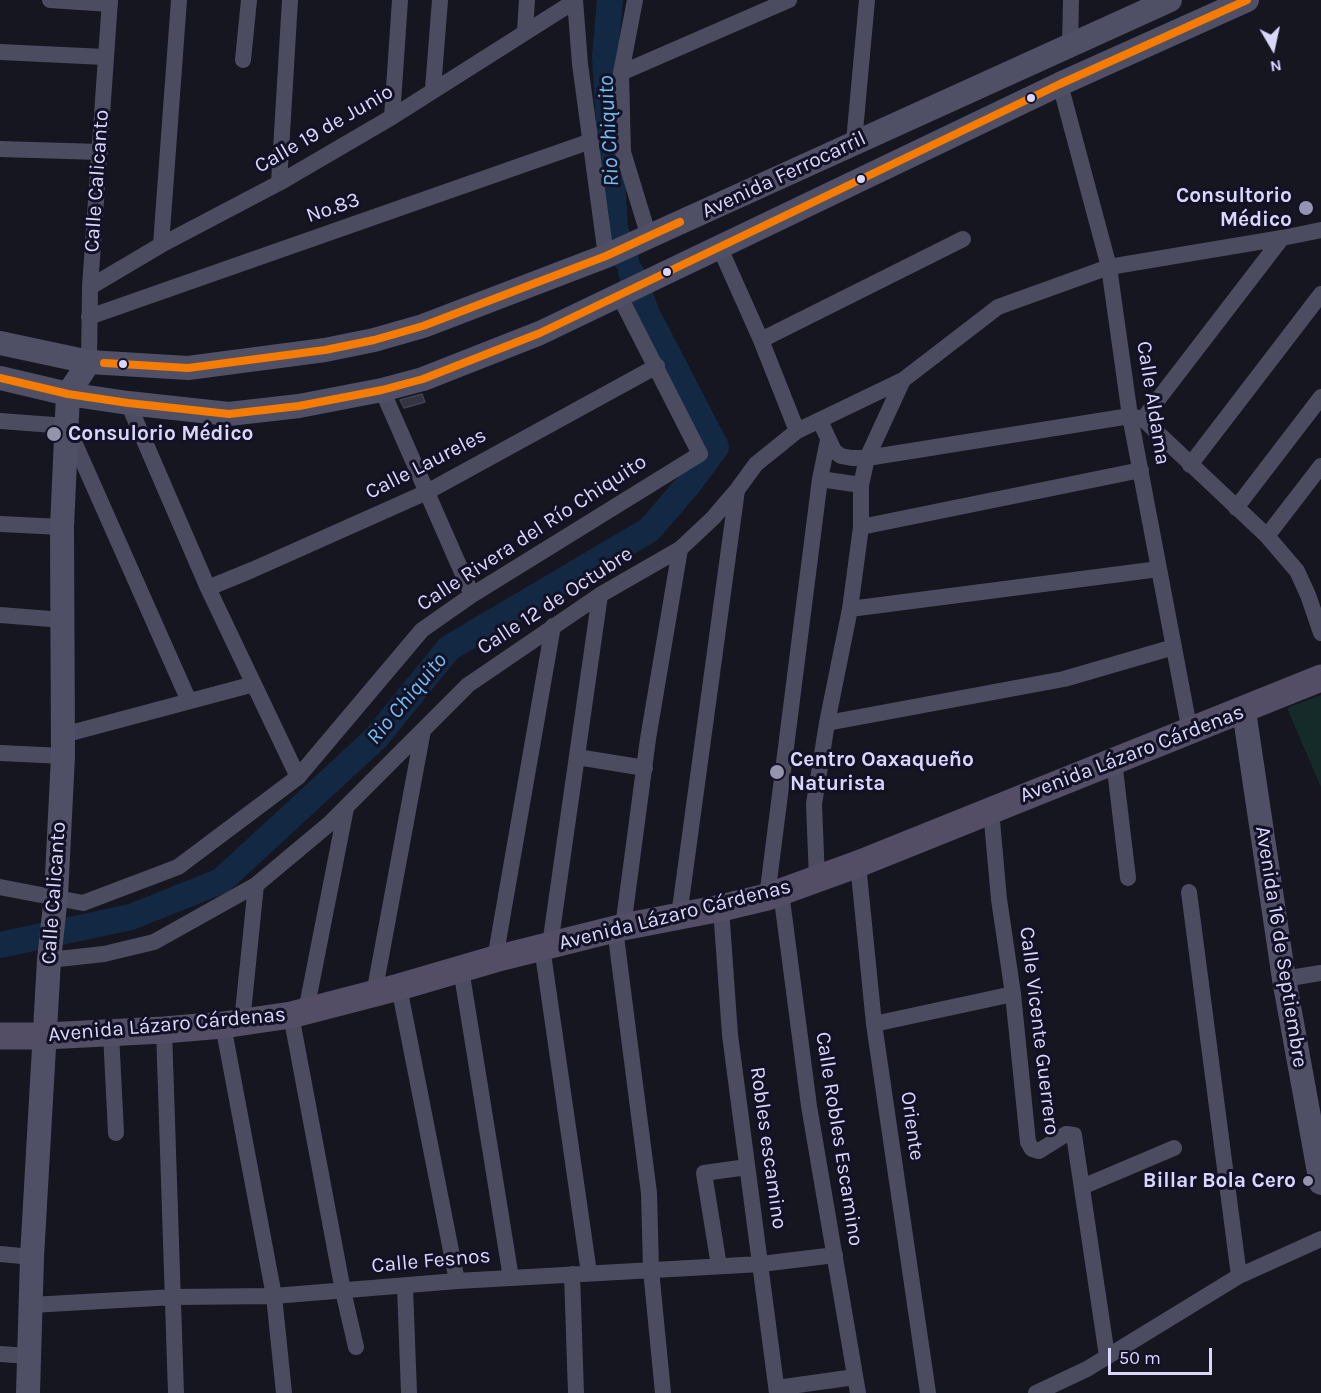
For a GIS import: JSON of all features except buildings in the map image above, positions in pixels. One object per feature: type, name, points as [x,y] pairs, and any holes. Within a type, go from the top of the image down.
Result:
[{"type":"main road","name":"Avenida Ferrocarril","points":[[0,343],[89,362],[188,368],[325,350],[374,340],[423,326],[610,254],[1170,0]]},
{"type":"main road","name":"Avenida Ferrocarril","points":[[0,378],[68,394],[229,414],[299,406],[382,390],[423,379],[540,333],[1060,84],[1247,0]]},
{"type":"main road","points":[[788,173],[806,205]]},
{"type":"main road","points":[[68,394],[89,362]]},
{"type":"main road","name":"Calle Calicanto","points":[[28,1393],[32,1257],[50,953],[56,896],[63,746],[62,527],[68,394]]},
{"type":"main road","name":"Avenida Lázaro Cárdenas","points":[[0,1036],[164,1030],[299,1013],[546,946],[774,895],[1244,711],[1321,678]]},
{"type":"main road","name":"Avenida 16 de Septiembre","points":[[1244,711],[1284,979],[1321,1183]]},
{"type":"street","points":[[50,0],[110,2]]},
{"type":"street","points":[[161,245],[179,0]]},
{"type":"street","points":[[243,60],[249,0]]},
{"type":"street","points":[[279,183],[290,0]]},
{"type":"street","points":[[392,117],[400,0]]},
{"type":"street","points":[[433,90],[440,0]]},
{"type":"street","points":[[525,31],[526,0]]},
{"type":"street","points":[[635,0],[621,73],[623,152],[644,239]]},
{"type":"street","points":[[621,73],[789,0]]},
{"type":"street","points":[[854,142],[867,0]]},
{"type":"street","points":[[1070,45],[1071,0]]},
{"type":"street","points":[[575,1],[580,64],[610,254]]},
{"type":"street","name":"Calle 19 de Junio","points":[[90,287],[161,245],[279,183],[392,117],[575,1]]},
{"type":"street","name":"Calle Calicanto","points":[[89,362],[90,287],[110,2]]},
{"type":"street","points":[[0,52],[105,57]]},
{"type":"street","name":"Calle Aldama","points":[[1060,84],[1109,267],[1136,417],[1141,470],[1190,732]]},
{"type":"street","name":"No.83","points":[[89,317],[591,141]]},
{"type":"street","points":[[0,149],[100,152]]},
{"type":"street","name":"Calle 12 de Octubre","points":[[50,953],[104,954],[154,942],[256,885],[329,824],[468,686],[600,595],[680,549],[713,518],[756,464],[797,431],[903,380],[998,307],[1109,267],[1321,230]]},
{"type":"street","points":[[820,421],[834,451],[841,456],[867,458],[1136,417],[1282,238]]},
{"type":"street","points":[[760,340],[963,239]]},
{"type":"street","points":[[719,246],[797,431]]},
{"type":"street","points":[[623,293],[657,366]]},
{"type":"street","points":[[1190,465],[1321,294]]},
{"type":"street","name":"Calle Rivera del Río Chiquito","points":[[0,887],[83,903],[178,867],[298,777],[422,630],[472,595],[700,454],[657,366]]},
{"type":"street","name":"Calle Laureles","points":[[208,588],[427,492],[657,366]]},
{"type":"street","name":"Calle 12 de Octubre","points":[[817,879],[814,804],[826,723],[850,609],[861,527],[861,485],[867,458],[903,380]]},
{"type":"street","points":[[382,390],[472,595]]},
{"type":"street","points":[[1236,508],[1321,397]]},
{"type":"street","points":[[128,403],[208,588],[298,777]]},
{"type":"street","points":[[1136,417],[1267,536],[1298,571],[1321,633]]},
{"type":"street","points":[[0,421],[67,426],[189,701]]},
{"type":"street","name":"Calle Robles Escamino","points":[[828,440],[820,479],[774,895],[857,1385]]},
{"type":"street","points":[[1267,536],[1321,466]]},
{"type":"street","points":[[861,527],[1141,470]]},
{"type":"street","points":[[820,479],[861,485]]},
{"type":"street","points":[[679,916],[737,489]]},
{"type":"street","points":[[0,524],[62,527]]},
{"type":"street","points":[[663,1393],[651,1270],[648,1193],[619,928],[680,549]]},
{"type":"street","points":[[850,609],[1159,569]]},
{"type":"street","points":[[589,1273],[546,946],[577,758],[600,595]]},
{"type":"street","points":[[0,615],[63,620]]},
{"type":"street","points":[[495,959],[553,626]]},
{"type":"street","points":[[826,723],[1064,679],[1174,647]]},
{"type":"street","points":[[0,753],[63,746],[189,701],[254,684]]},
{"type":"street","points":[[423,730],[386,991],[457,1281]]},
{"type":"street","points":[[577,758],[645,768]]},
{"type":"street","points":[[1114,761],[1128,878]]},
{"type":"street","points":[[346,807],[299,1013],[343,1291],[356,1347]]},
{"type":"street","name":"Calle Vicente Guerrero","points":[[991,810],[999,899],[1013,994],[1028,1142],[1032,1149],[1039,1151],[1066,1134],[1074,1135],[1107,1356]]},
{"type":"street","name":"Oriente","points":[[858,864],[874,1024],[928,1393]]},
{"type":"street","points":[[256,885],[232,1023],[274,1296],[284,1393]]},
{"type":"street","points":[[1189,892],[1239,1276]]},
{"type":"street","name":"Robles escamino","points":[[721,908],[730,1035],[777,1391]]},
{"type":"street","points":[[461,969],[511,1278]]},
{"type":"street","points":[[1284,979],[1321,973]]},
{"type":"street","points":[[874,1024],[1013,994]]},
{"type":"street","points":[[164,1030],[176,1393]]},
{"type":"street","points":[[111,1033],[116,1133]]},
{"type":"street","points":[[1082,1187],[1174,1148]]},
{"type":"street","points":[[719,1266],[704,1173],[747,1167]]},
{"type":"street","points":[[1036,1393],[1054,1390],[1239,1276],[1321,1239]]},
{"type":"street","points":[[0,1254],[32,1257]]},
{"type":"street","name":"Calle Fesnos","points":[[31,1305],[174,1297],[274,1296],[457,1281],[761,1264],[835,1255]]},
{"type":"street","points":[[572,1275],[576,1393]]},
{"type":"street","points":[[405,1287],[410,1393]]},
{"type":"street","points":[[0,1354],[29,1356]]},
{"type":"street","points":[[777,1391],[857,1385]]},
{"type":"green space","points":[[1321,695],[1321,787],[1287,708]]},
{"type":"waterway","name":"Rio Chiquito","points":[[610,0],[605,57],[615,229],[626,259]]},
{"type":"waterway","name":"Rio Chiquito","points":[[0,945],[131,917],[221,881],[376,738],[449,648],[649,530],[688,485],[716,447],[647,314],[631,272]]},
{"type":"transit line","points":[[0,378],[68,394],[229,414],[299,406],[382,390],[423,379],[540,333],[1060,84],[1247,0]]},
{"type":"transit line","points":[[104,363],[188,368],[325,350],[374,340],[423,326],[606,256],[680,222]]},
{"type":"place","name":"Consultorio Médico","points":[[1306,208]]},
{"type":"place","name":"Consulorio Médico","points":[[54,434]]},
{"type":"place","name":"Centro Oaxaqueño Naturista","points":[[777,772]]},
{"type":"place","name":"Billar Bola Cero","points":[[1308,1181]]}]
